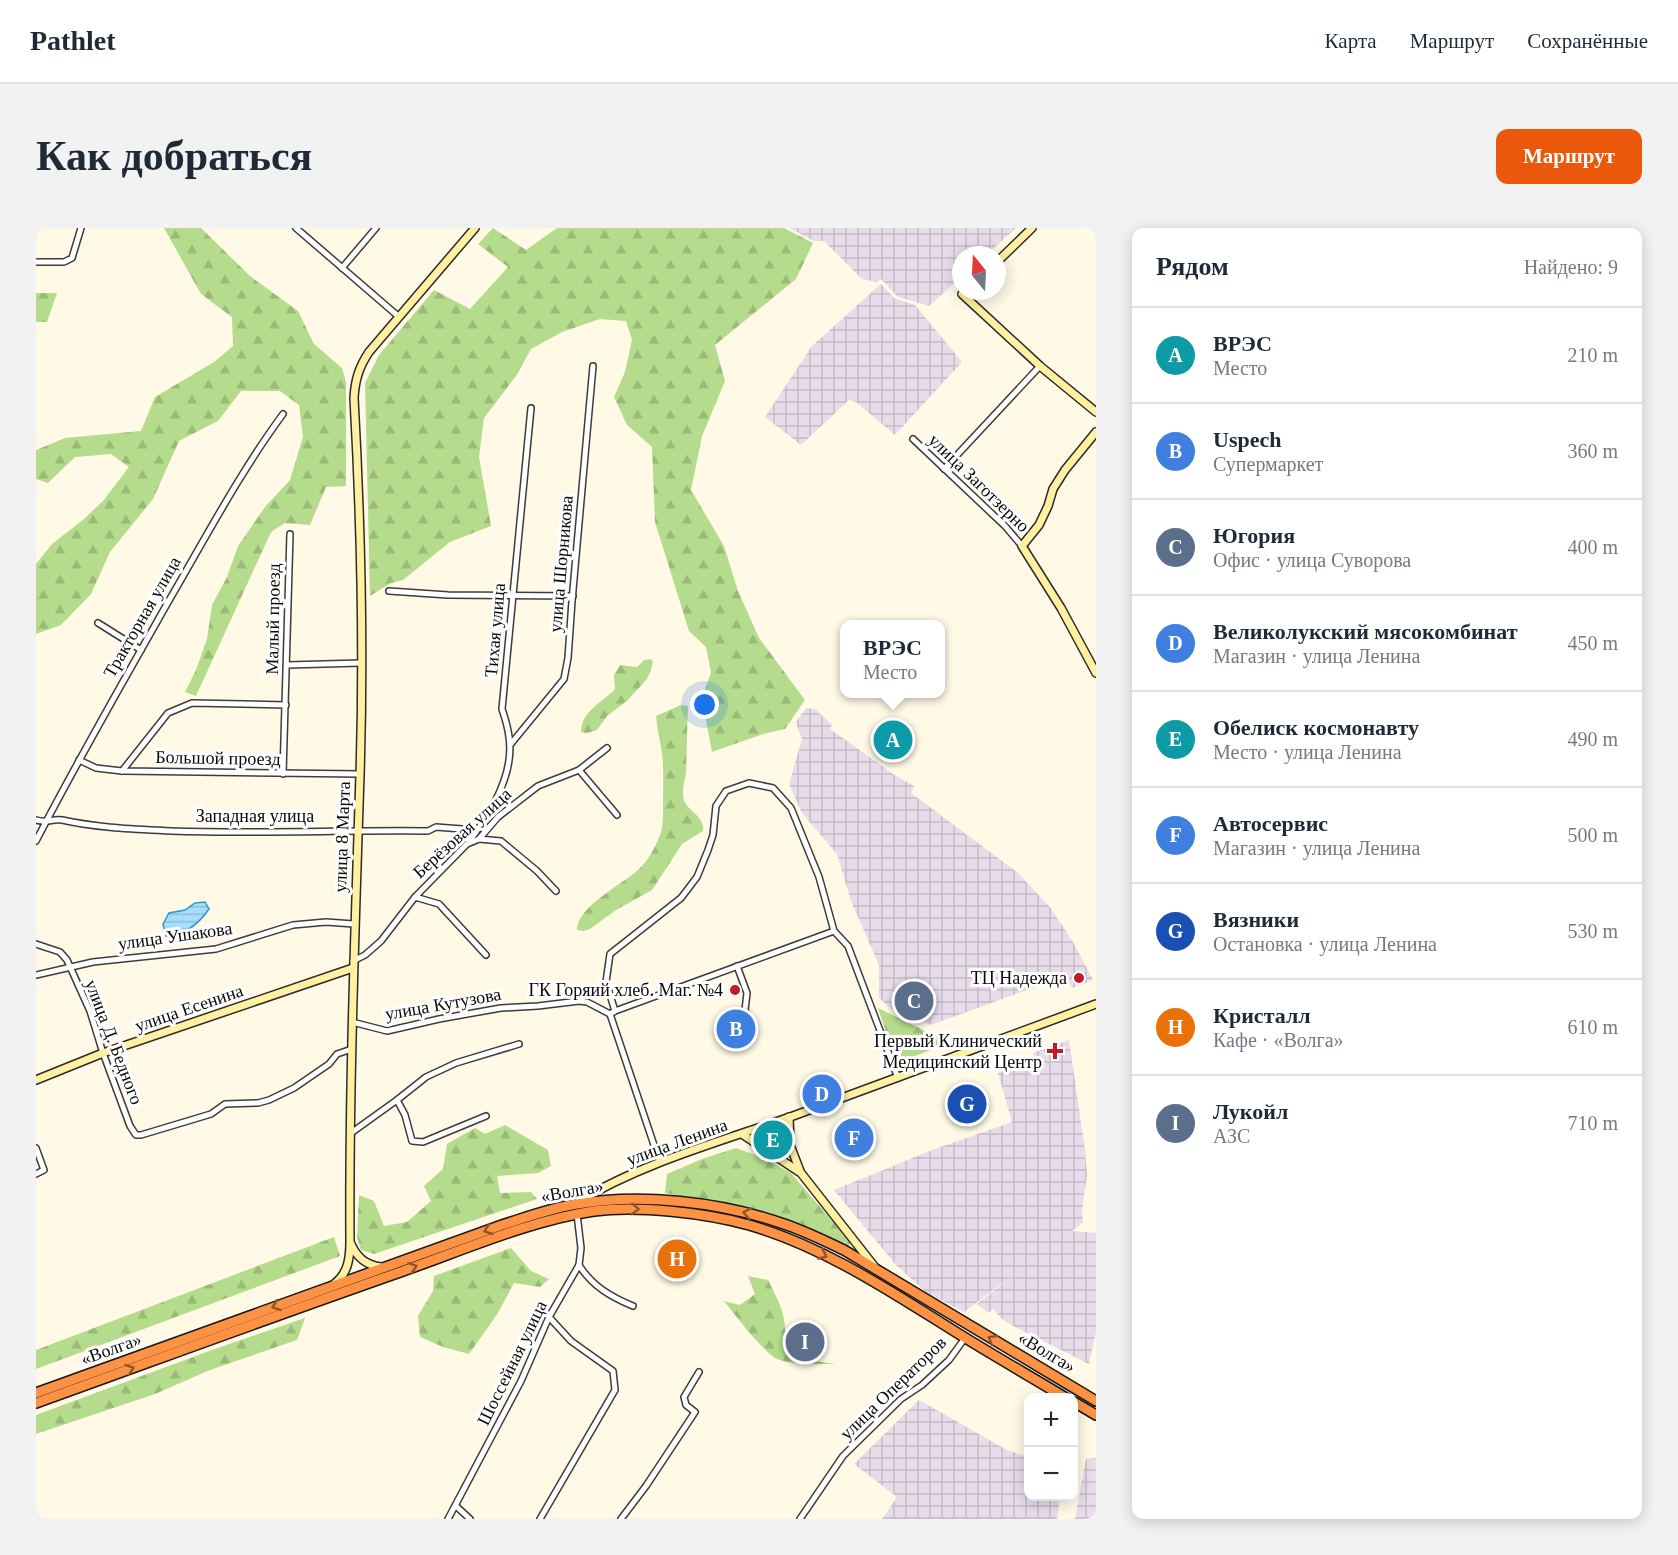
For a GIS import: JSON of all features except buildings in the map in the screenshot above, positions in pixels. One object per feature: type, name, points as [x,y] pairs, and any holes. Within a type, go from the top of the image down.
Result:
[{"type":"highway","name":"«Волга»","points":[[36,1393],[502,1225],[576,1204],[612,1200],[653,1200],[721,1208],[756,1215],[815,1236],[844,1250],[1096,1401]]},
{"type":"highway","name":"«Волга»","points":[[36,1403],[358,1286],[526,1228],[577,1214],[621,1209],[720,1219],[755,1227],[798,1243],[844,1264],[1058,1393]]},
{"type":"highway","name":"«Волга»","points":[[1078,1404],[1096,1415]]},
{"type":"main road","points":[[399,316],[475,228]]},
{"type":"main road","points":[[1006,253],[1032,228]]},
{"type":"main road","points":[[972,300],[1040,366],[1096,412]]},
{"type":"main road","name":"улица 8 Марта","points":[[331,1287],[344,1274],[350,1256],[353,965],[360,774],[361,663],[355,383],[360,366],[369,352],[399,316]]},
{"type":"main road","points":[[1022,546],[1039,525],[1053,489],[1065,470],[1096,432]]},
{"type":"main road","name":"улица Заготзерно","points":[[1022,546],[1061,608],[1096,673]]},
{"type":"main road","name":"улица Есенина","points":[[36,1080],[103,1053],[353,965]]},
{"type":"main road","name":"улица Ленина","points":[[576,1204],[614,1182],[660,1163],[1096,1004]]},
{"type":"main road","points":[[789,1117],[790,1145],[801,1173]]},
{"type":"main road","points":[[742,1134],[801,1173],[841,1221],[877,1270]]},
{"type":"main road","points":[[777,1156],[785,1154],[790,1145]]},
{"type":"main road","points":[[350,1242],[357,1256],[364,1262],[384,1267]]},
{"type":"street","points":[[36,262],[64,262],[72,258],[81,228]]},
{"type":"street","points":[[296,228],[399,316]]},
{"type":"street","points":[[342,268],[376,228]]},
{"type":"street","name":"улица Шорникова","points":[[510,745],[564,679],[568,658],[593,366]]},
{"type":"street","points":[[944,469],[1040,366]]},
{"type":"street","name":"Тихая улица","points":[[468,842],[484,822],[507,770],[510,745],[502,709],[531,408]]},
{"type":"street","name":"Тракторная улица","points":[[36,841],[141,650],[256,451],[283,414]]},
{"type":"street","name":"улица Заготзерно","points":[[913,439],[1005,526],[1022,546]]},
{"type":"street","name":"Малый проезд","points":[[283,774],[290,534]]},
{"type":"street","points":[[389,591],[448,595],[573,596]]},
{"type":"street","points":[[98,623],[141,650]]},
{"type":"street","points":[[287,665],[361,663]]},
{"type":"street","points":[[122,771],[168,713],[192,703],[285,705]]},
{"type":"street","name":"Берёзовая улица","points":[[353,965],[381,941],[415,897],[468,842],[479,839],[498,817],[538,786],[579,770],[608,747]]},
{"type":"street","name":"Большой проезд","points":[[79,760],[96,768],[122,771],[360,774]]},
{"type":"street","points":[[579,770],[617,815]]},
{"type":"street","points":[[660,1163],[613,1012],[606,982],[610,954],[681,898],[697,877],[713,835],[716,806],[726,791],[749,783],[773,788],[791,808],[819,877],[834,931],[848,946],[898,1078]]},
{"type":"street","name":"Западная улица","points":[[36,820],[45,823],[56,819],[95,827],[223,833],[428,831],[436,827],[462,829],[468,842]]},
{"type":"street","points":[[479,839],[501,841],[537,871],[556,891]]},
{"type":"street","points":[[415,897],[439,904],[486,955]]},
{"type":"street","name":"улица Ушакова","points":[[36,975],[93,962],[216,949],[293,925],[326,922],[354,924]]},
{"type":"street","points":[[613,1012],[834,931]]},
{"type":"street","name":"улица Д. Бедного","points":[[36,944],[60,952],[67,960],[90,1011],[130,1126],[136,1135],[211,1114],[225,1104],[258,1103],[269,1100],[294,1088],[329,1064],[337,1054],[352,1049]]},
{"type":"street","points":[[737,966],[747,993],[745,1010],[752,1029]]},
{"type":"street","name":"улица Кутузова","points":[[352,1022],[387,1031],[501,1008],[579,1001],[613,1012]]},
{"type":"street","points":[[351,1133],[426,1077],[456,1063],[519,1044]]},
{"type":"street","points":[[397,1100],[405,1115],[412,1141],[423,1142],[486,1116]]},
{"type":"street","points":[[36,1148],[44,1170],[36,1174]]},
{"type":"street","name":"Шоссейная улица","points":[[448,1519],[521,1381],[549,1317],[579,1265],[581,1248],[577,1214]]},
{"type":"street","points":[[579,1265],[589,1279],[609,1296],[633,1306]]},
{"type":"street","points":[[540,1519],[615,1390],[613,1371],[571,1341],[549,1317]]},
{"type":"street","name":"улица Операторов","points":[[800,1519],[843,1456],[901,1399],[922,1385],[949,1360],[965,1338]]},
{"type":"street","points":[[621,1519],[695,1412],[686,1405],[684,1397],[699,1372]]},
{"type":"street","points":[[456,1506],[470,1519]]},
{"type":"shaded area","points":[[789,228],[1016,228],[996,246],[952,246],[952,285],[929,306],[898,297],[881,279],[877,282],[862,279],[824,241],[814,241]]},
{"type":"shaded area","points":[[881,284],[894,298],[915,305],[962,362],[895,435],[856,402],[849,400],[801,445],[765,417],[812,346]]},
{"type":"shaded area","points":[[806,708],[815,709],[832,725],[830,729],[896,776],[914,786],[911,793],[1018,873],[1050,907],[1073,942],[1093,980],[1072,988],[1065,976],[931,1025],[891,1009],[879,998],[879,965],[851,901],[837,854],[802,813],[789,784],[802,739],[796,722]]},
{"type":"shaded area","points":[[1069,1040],[1087,1175],[1082,1210],[1083,1222],[1072,1231],[1096,1233],[1096,1332],[1089,1364],[1015,1327],[1002,1319],[993,1309],[988,1313],[977,1304],[1017,1272],[964,1312],[926,1292],[896,1265],[834,1190],[935,1149],[1012,1122],[998,1073],[1035,1059],[1033,1053]]},
{"type":"shaded area","points":[[919,1400],[1007,1450],[1024,1456],[1024,1501],[1059,1501],[1057,1519],[882,1519],[897,1497],[854,1464]]},
{"type":"shaded area","points":[[1096,1458],[1096,1519],[1075,1519],[1086,1459]]},
{"type":"green space","points":[[164,228],[201,228],[250,276],[298,311],[314,344],[342,368],[346,382],[346,486],[326,487],[310,525],[285,523],[271,532],[196,696],[185,692],[207,639],[212,605],[227,577],[238,546],[265,507],[290,480],[303,437],[299,405],[280,391],[241,391],[218,421],[179,441],[153,499],[110,552],[91,594],[61,625],[36,634],[36,564],[52,544],[103,501],[129,467],[111,454],[75,457],[48,483],[36,479],[36,450],[65,438],[141,431],[155,397],[214,362],[233,346],[232,317],[201,294]]},
{"type":"green space","points":[[493,228],[526,250],[557,228],[784,228],[813,243],[796,279],[715,345],[725,381],[702,436],[691,490],[724,546],[738,591],[759,638],[805,700],[785,729],[763,734],[712,752],[702,699],[711,672],[706,647],[689,631],[655,522],[652,447],[627,425],[614,397],[625,372],[632,340],[626,321],[600,319],[562,332],[531,349],[516,376],[484,418],[479,457],[491,526],[450,542],[403,580],[391,583],[370,596],[365,383],[379,355],[434,290],[470,309],[508,267],[478,244]]},
{"type":"green space","points":[[36,293],[57,293],[47,322],[36,322]]},
{"type":"green space","points":[[644,660],[653,661],[647,679],[628,700],[607,716],[597,730],[581,732],[585,718],[615,689],[614,675],[620,665],[637,667]]},
{"type":"green space","points":[[681,705],[688,706],[683,796],[687,806],[701,821],[703,831],[682,844],[652,890],[616,910],[590,929],[577,930],[584,913],[601,897],[638,870],[656,845],[662,825],[663,780],[662,753],[656,716]]},
{"type":"green space","points":[[878,1008],[950,1043],[904,1060],[892,1050]]},
{"type":"green space","points":[[505,1125],[548,1150],[551,1166],[538,1173],[497,1176],[500,1193],[531,1192],[537,1199],[374,1254],[361,1250],[357,1237],[359,1195],[374,1201],[384,1226],[407,1222],[431,1201],[424,1186],[443,1169],[447,1144],[475,1128],[485,1134]]},
{"type":"green space","points":[[736,1148],[765,1159],[791,1173],[851,1243],[847,1248],[801,1224],[752,1209],[665,1193],[667,1174]]},
{"type":"green space","points":[[334,1237],[340,1256],[36,1369],[36,1350]]},
{"type":"green space","points":[[511,1248],[531,1271],[549,1279],[540,1287],[514,1283],[498,1313],[469,1354],[443,1347],[420,1337],[418,1316],[433,1291],[434,1276]]},
{"type":"green space","points":[[748,1276],[768,1280],[784,1318],[784,1345],[805,1360],[836,1364],[788,1362],[775,1358],[762,1347],[724,1301],[740,1305],[755,1294]]},
{"type":"green space","points":[[305,1318],[297,1340],[210,1370],[155,1394],[36,1434],[36,1415]]},
{"type":"water","points":[[205,902],[209,909],[196,924],[179,934],[166,936],[163,924],[169,913],[185,910],[195,903]]},
{"type":"place","name":"ВРЭС","points":[[893,740]]},
{"type":"place","name":"ТЦ Надежда","points":[[1079,978]]},
{"type":"place","name":"ГК Горяий хлеб. Маг. №4","points":[[735,990]]},
{"type":"place","name":"Югория","points":[[914,1001]]},
{"type":"place","name":"Uspech","points":[[736,1029]]},
{"type":"place","name":"Первый Клинический Медицинский Центр","points":[[1055,1051]]},
{"type":"place","name":"Великолукский мясокомбинат","points":[[822,1094]]},
{"type":"place","name":"Вязники","points":[[967,1104]]},
{"type":"place","name":"Автосервис","points":[[854,1138]]},
{"type":"place","name":"Обелиск космонавту","points":[[773,1140]]},
{"type":"place","name":"Кристалл","points":[[677,1259]]},
{"type":"place","name":"Лукойл","points":[[805,1342]]}]
